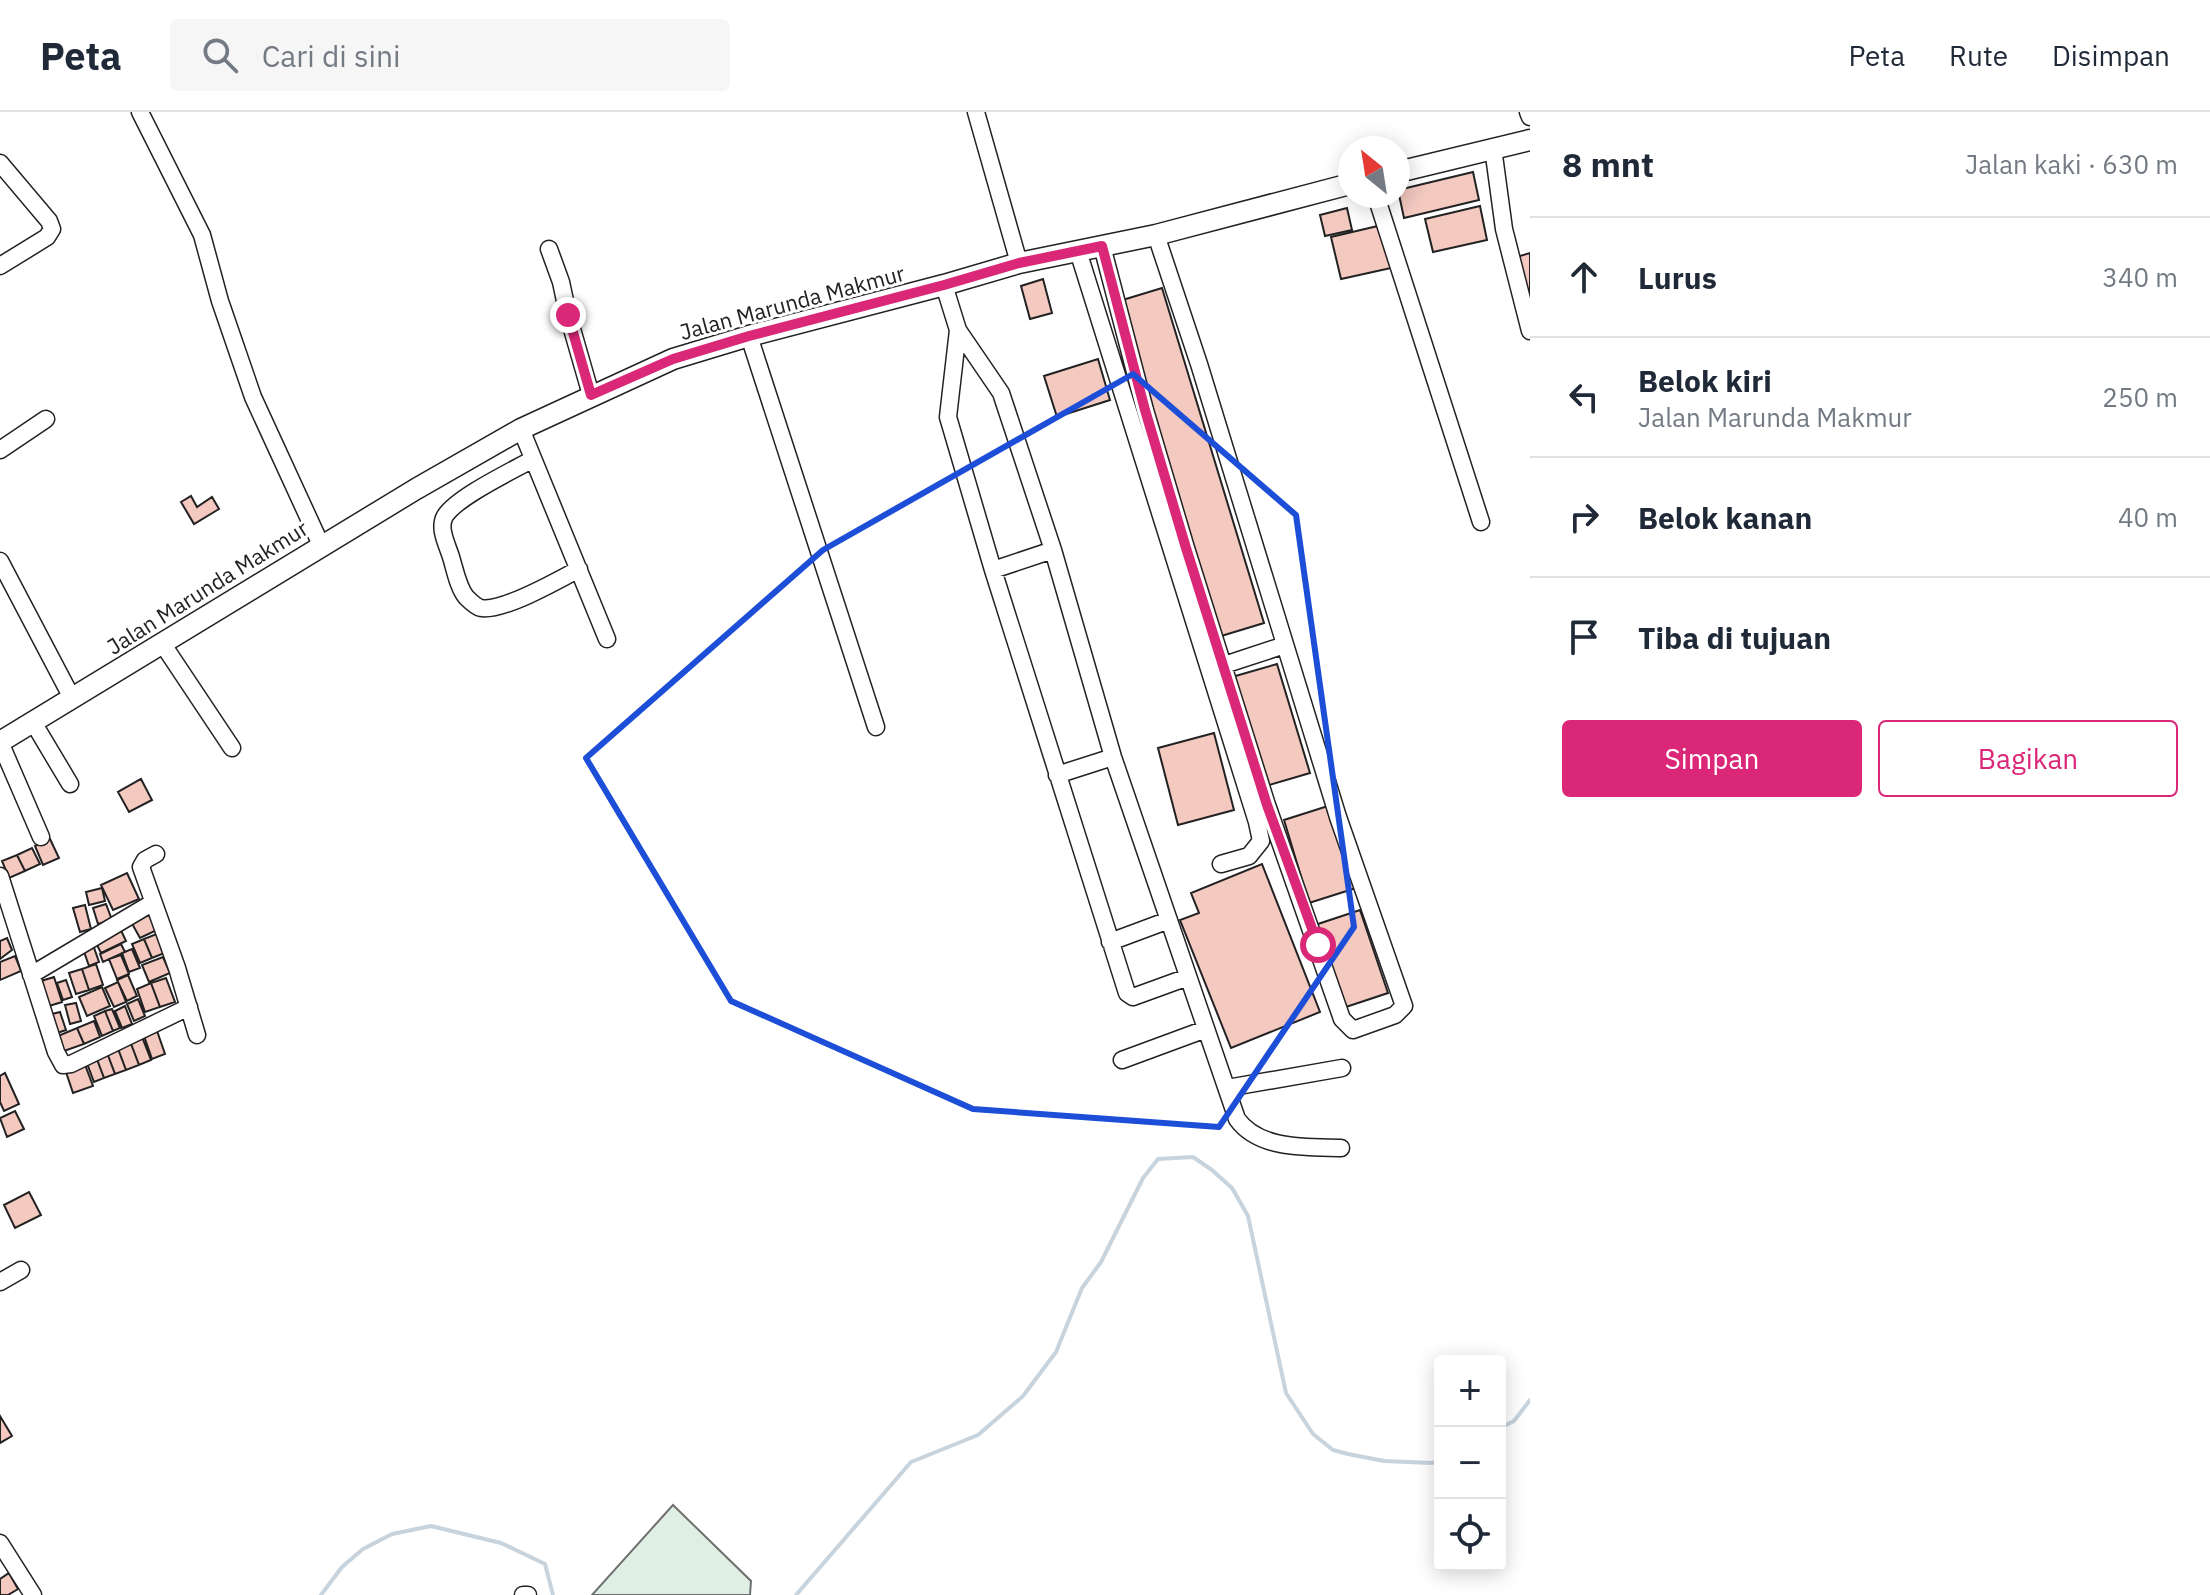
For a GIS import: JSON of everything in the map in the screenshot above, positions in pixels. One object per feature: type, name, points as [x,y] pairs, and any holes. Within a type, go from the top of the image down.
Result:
[{"type":"main road","points":[[1410,169],[1530,140]]},
{"type":"main road","name":"Jalan Marunda Makmur","points":[[0,742],[321,545],[521,429],[673,359],[1019,263],[1156,235],[1338,187]]},
{"type":"street","points":[[140,112],[202,235],[220,301],[253,397],[321,545]]},
{"type":"street","points":[[976,112],[1019,263]]},
{"type":"street","points":[[1493,148],[1504,229],[1530,331]]},
{"type":"street","points":[[0,163],[49,221],[52,229],[47,237],[0,266]]},
{"type":"street","points":[[1380,208],[1481,522]]},
{"type":"street","points":[[1102,246],[1145,410],[1267,805],[1342,1019],[1353,1030],[1395,1015],[1404,1006],[1338,817],[1199,364],[1156,235]]},
{"type":"street","points":[[549,249],[561,282],[591,395]]},
{"type":"street","points":[[1078,251],[1257,822],[1261,841],[1249,856],[1221,864]]},
{"type":"street","points":[[944,285],[958,330],[1001,393],[1053,550],[1113,757],[1237,1119],[1244,1129],[1290,1146],[1341,1148]]},
{"type":"street","points":[[958,330],[948,417],[993,570],[1129,997],[1188,977]]},
{"type":"street","points":[[749,336],[876,727]]},
{"type":"street","points":[[0,450],[46,419]]},
{"type":"street","points":[[521,429],[607,639]]},
{"type":"street","points":[[533,459],[457,503],[445,516],[441,527],[460,584],[473,604],[481,608],[493,607],[523,597],[579,569]]},
{"type":"street","points":[[993,570],[1053,550]]},
{"type":"street","points":[[0,561],[72,698]]},
{"type":"street","points":[[162,643],[232,748]]},
{"type":"street","points":[[1224,665],[1285,645]]},
{"type":"street","points":[[33,722],[70,784]]},
{"type":"street","points":[[0,742],[41,837]]},
{"type":"street","points":[[1057,775],[1113,757]]},
{"type":"street","points":[[156,854],[145,860],[141,867],[197,1035]]},
{"type":"street","points":[[0,876],[59,1061],[65,1065],[189,1007]]},
{"type":"street","points":[[31,975],[152,903]]},
{"type":"street","points":[[1110,942],[1169,920]]},
{"type":"street","points":[[1122,1060],[1206,1029]]},
{"type":"street","points":[[1227,1088],[1342,1068]]},
{"type":"street","points":[[0,1282],[21,1270]]},
{"type":"street","points":[[0,1543],[32,1595]]},
{"type":"highlighted area","points":[[1133,374],[1296,515],[1354,927],[1219,1127],[973,1109],[731,1001],[586,758],[823,550]]},
{"type":"green space","points":[[673,1505],[751,1581],[750,1595],[592,1595]]},
{"type":"building","points":[[1473,172],[1479,200],[1404,218],[1402,208],[1410,208],[1410,187]]},
{"type":"building","points":[[1480,206],[1487,240],[1433,252],[1425,219]]},
{"type":"building","points":[[1347,208],[1352,230],[1325,236],[1320,215]]},
{"type":"building","points":[[1382,225],[1391,268],[1341,279],[1331,237]]},
{"type":"building","points":[[1530,253],[1530,315],[1513,258]]},
{"type":"building","points":[[1043,279],[1052,313],[1030,319],[1021,286]]},
{"type":"building","points":[[1162,288],[1264,623],[1218,637],[1116,302]]},
{"type":"building","points":[[1098,359],[1110,400],[1057,417],[1044,376]]},
{"type":"building","points":[[191,496],[197,507],[212,497],[219,509],[194,524],[181,502]]},
{"type":"building","points":[[1277,664],[1310,773],[1266,786],[1232,677]]},
{"type":"building","points":[[1214,733],[1234,810],[1178,825],[1158,748]]},
{"type":"building","points":[[141,779],[152,800],[129,812],[118,792]]},
{"type":"building","points":[[1331,805],[1356,888],[1309,903],[1284,820]]},
{"type":"building","points":[[50,839],[59,858],[43,865],[35,846]]},
{"type":"building","points":[[32,848],[40,864],[25,871],[17,855]]},
{"type":"building","points":[[17,855],[25,871],[9,878],[2,861]]},
{"type":"building","points":[[1262,864],[1320,1012],[1231,1048],[1180,920],[1199,913],[1191,893]]},
{"type":"building","points":[[127,873],[139,899],[113,910],[101,885]]},
{"type":"building","points":[[102,888],[105,901],[89,905],[86,892]]},
{"type":"building","points":[[106,904],[112,920],[98,924],[93,908]]},
{"type":"building","points":[[85,905],[91,929],[80,932],[73,908]]},
{"type":"building","points":[[149,910],[159,929],[140,938],[130,920]]},
{"type":"building","points":[[1360,910],[1388,993],[1343,1008],[1315,925]]},
{"type":"building","points":[[119,926],[126,941],[101,953],[94,939]]},
{"type":"building","points":[[159,933],[167,952],[152,958],[144,939]]},
{"type":"building","points":[[7,938],[12,950],[0,959],[0,941]]},
{"type":"building","points":[[144,939],[152,958],[140,963],[132,944]]},
{"type":"building","points":[[92,942],[99,962],[89,966],[82,946]]},
{"type":"building","points":[[121,944],[125,952],[103,962],[100,954]]},
{"type":"building","points":[[132,949],[140,968],[129,972],[122,953]]},
{"type":"building","points":[[121,955],[129,974],[117,979],[109,959]]},
{"type":"building","points":[[15,956],[21,971],[0,980],[0,962]]},
{"type":"building","points":[[163,957],[170,973],[149,982],[142,965]]},
{"type":"building","points":[[96,964],[103,985],[89,990],[82,969]]},
{"type":"building","points":[[82,969],[89,990],[76,994],[69,973]]},
{"type":"building","points":[[128,975],[137,996],[127,1001],[117,980]]},
{"type":"building","points":[[54,977],[62,1002],[49,1006],[41,981]]},
{"type":"building","points":[[166,978],[175,1002],[160,1007],[151,983]]},
{"type":"building","points":[[66,980],[72,997],[63,1000],[57,983]]},
{"type":"building","points":[[118,982],[126,1002],[114,1007],[105,988]]},
{"type":"building","points":[[151,983],[160,1007],[145,1012],[137,989]]},
{"type":"building","points":[[102,987],[110,1006],[87,1016],[79,997]]},
{"type":"building","points":[[138,999],[145,1016],[134,1021],[127,1004]]},
{"type":"building","points":[[76,1003],[81,1021],[70,1024],[65,1005]]},
{"type":"building","points":[[125,1006],[132,1024],[122,1028],[115,1011]]},
{"type":"building","points":[[112,1009],[120,1028],[113,1031],[105,1011]]},
{"type":"building","points":[[105,1011],[113,1031],[102,1036],[94,1016]]},
{"type":"building","points":[[60,1012],[66,1030],[54,1034],[48,1015]]},
{"type":"building","points":[[94,1021],[100,1037],[84,1044],[77,1028]]},
{"type":"building","points":[[77,1028],[84,1044],[64,1051],[58,1036]]},
{"type":"building","points":[[156,1028],[165,1054],[152,1059],[143,1033]]},
{"type":"building","points":[[142,1037],[151,1060],[139,1065],[130,1041]]},
{"type":"building","points":[[130,1041],[139,1065],[126,1070],[117,1046]]},
{"type":"building","points":[[117,1046],[126,1070],[115,1074],[106,1050]]},
{"type":"building","points":[[106,1050],[115,1074],[104,1078],[95,1054]]},
{"type":"building","points":[[95,1054],[104,1078],[94,1082],[85,1058]]},
{"type":"building","points":[[84,1062],[93,1086],[73,1093],[65,1069]]},
{"type":"building","points":[[5,1073],[19,1104],[4,1111],[0,1102],[0,1076]]},
{"type":"building","points":[[15,1111],[24,1129],[7,1137],[0,1118]]},
{"type":"building","points":[[29,1192],[41,1215],[15,1228],[4,1205]]},
{"type":"building","points":[[0,1416],[12,1436],[0,1443]]},
{"type":"building","points":[[9,1573],[18,1589],[8,1595],[0,1595],[0,1579]]},
{"type":"waterway","points":[[796,1595],[911,1462],[978,1435],[1023,1396],[1056,1352],[1082,1288],[1101,1262],[1143,1178],[1158,1159],[1193,1157],[1232,1188],[1248,1216],[1286,1393],[1313,1434],[1333,1450],[1348,1454],[1384,1461],[1434,1462]]},
{"type":"waterway","points":[[1502,1427],[1514,1421],[1530,1400]]},
{"type":"waterway","points":[[321,1595],[342,1567],[363,1549],[392,1534],[431,1526],[501,1543],[545,1564],[553,1595]]},
{"type":"route","points":[[568,315],[591,395],[673,359],[749,336],[1019,263],[1102,246],[1145,410],[1186,548],[1267,805],[1318,945]]}]
